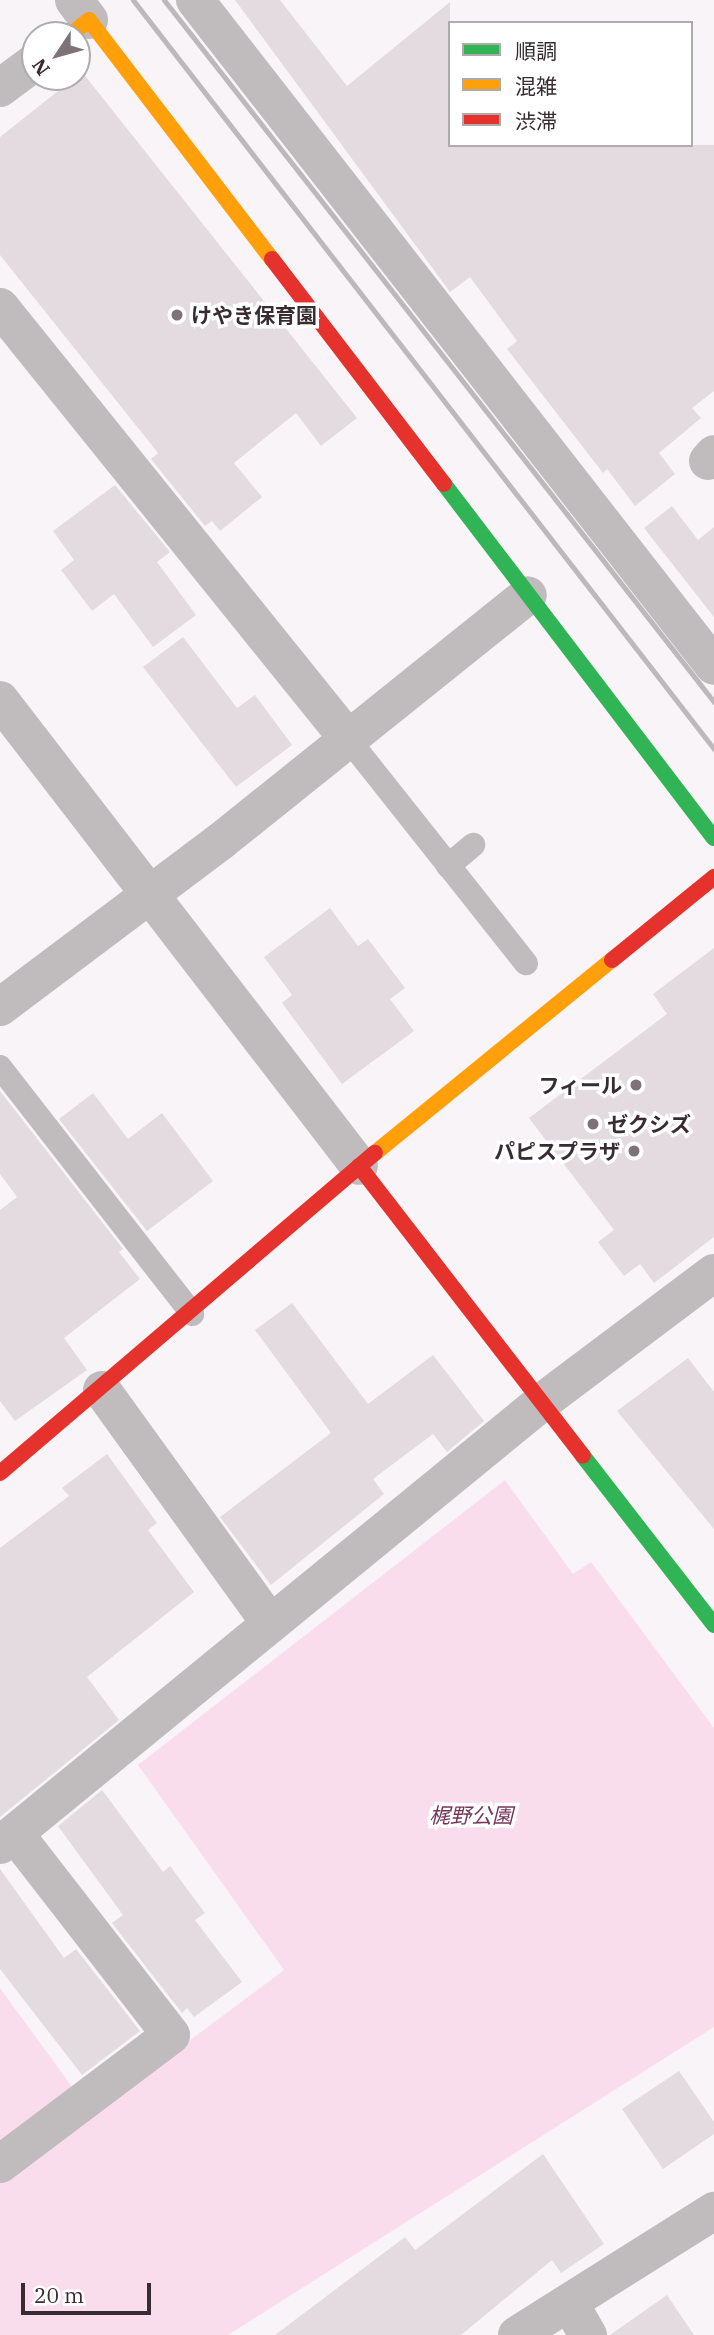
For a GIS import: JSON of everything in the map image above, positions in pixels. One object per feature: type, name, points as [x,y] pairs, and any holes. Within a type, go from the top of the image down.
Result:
[{"type":"street","points":[[195,0],[714,666]]},
{"type":"street","points":[[78,18],[714,838]]},
{"type":"street","points":[[0,88],[21,72]]},
{"type":"street","points":[[0,307],[349,740]]},
{"type":"street","points":[[0,1007],[349,740],[528,595]]},
{"type":"street","points":[[0,700],[714,1625]]},
{"type":"street","points":[[0,1473],[192,1314],[359,1166],[714,877]]},
{"type":"street","points":[[0,2164],[171,2035],[7,1840],[542,1402],[714,1273]]},
{"type":"street","points":[[102,1390],[270,1623]]},
{"type":"street","points":[[517,2335],[579,2319],[714,2211]]},
{"type":"lane","points":[[349,740],[526,963]]},
{"type":"lane","points":[[448,866],[473,845]]},
{"type":"lane","points":[[0,1067],[192,1314]]},
{"type":"green space","name":"梶野公園","points":[[505,1480],[573,1574],[591,1562],[714,1728],[714,2027],[228,2335],[0,2335],[0,2182],[284,1970],[138,1765]]},
{"type":"green space","points":[[0,1988],[73,2088],[0,2141]]},
{"type":"building","points":[[235,0],[280,0],[347,86],[450,2],[448,147],[714,145],[714,391],[692,408],[701,418],[659,453],[675,474],[635,506],[607,469],[603,473],[507,349],[517,341],[470,277],[450,292]]},
{"type":"building","name":"けやき保育園","points":[[91,83],[357,418],[321,446],[296,413],[234,463],[262,497],[220,531],[212,521],[205,526],[151,459],[158,453],[0,255],[0,137],[58,91],[91,91]]},
{"type":"building","points":[[115,485],[170,552],[157,562],[196,615],[153,647],[114,594],[92,611],[61,570],[74,560],[53,531]]},
{"type":"building","points":[[672,506],[698,540],[714,527],[714,617],[644,528]]},
{"type":"building","points":[[183,637],[237,708],[255,695],[292,745],[236,787],[143,667]]},
{"type":"building","points":[[330,908],[358,946],[368,939],[405,988],[390,999],[414,1031],[342,1084],[282,1003],[292,995],[264,957]]},
{"type":"building","name":"パピスプラザ","points":[[714,948],[714,1237],[654,1283],[640,1264],[624,1276],[598,1242],[614,1230],[529,1118],[667,1014],[653,994]]},
{"type":"building","points":[[0,1091],[123,1249],[119,1252],[140,1279],[64,1338],[87,1370],[15,1421],[0,1401],[0,1210],[17,1197],[0,1174]]},
{"type":"building","points":[[93,1093],[128,1139],[162,1113],[213,1181],[147,1231],[59,1119]]},
{"type":"building","points":[[292,1303],[368,1404],[433,1355],[484,1421],[447,1452],[433,1434],[373,1479],[384,1494],[271,1585],[220,1517],[331,1433],[255,1330]]},
{"type":"building","points":[[688,1358],[714,1392],[714,1529],[617,1411]]},
{"type":"building","points":[[107,1454],[157,1523],[148,1530],[194,1592],[87,1677],[119,1720],[0,1817],[0,1548],[69,1496],[62,1488]]},
{"type":"building","points":[[102,1790],[163,1872],[170,1866],[205,1913],[195,1920],[242,1982],[194,2017],[187,2008],[182,2013],[112,1923],[123,1915],[58,1826]]},
{"type":"building","points":[[0,1869],[64,1958],[76,1949],[140,2031],[82,2075],[0,1969]]},
{"type":"building","points":[[679,2071],[714,2122],[714,2134],[663,2169],[622,2109]]},
{"type":"building","points":[[543,2154],[604,2244],[561,2273],[552,2260],[461,2335],[275,2335],[405,2237],[415,2250]]},
{"type":"building","points":[[667,2295],[694,2335],[610,2335]]},
{"type":"railway","points":[[133,0],[714,749]]},
{"type":"railway","points":[[164,0],[714,702]]},
{"type":"traffic: fast","points":[[444,484],[714,838]]},
{"type":"traffic: fast","points":[[583,1456],[714,1625]]},
{"type":"traffic: slow","points":[[91,23],[272,259]]},
{"type":"traffic: slow","points":[[375,1153],[612,960]]},
{"type":"traffic: jam","points":[[272,259],[444,484]]},
{"type":"traffic: jam","points":[[612,960],[714,877]]},
{"type":"traffic: jam","points":[[0,1473],[375,1153]]},
{"type":"traffic: jam","points":[[359,1166],[583,1456]]},
{"type":"place","name":"けやき保育園","points":[[177,315]]},
{"type":"place","name":"フィール","points":[[636,1085]]},
{"type":"place","name":"ゼクシズ","points":[[593,1124]]},
{"type":"place","name":"パピスプラザ","points":[[634,1151]]}]
